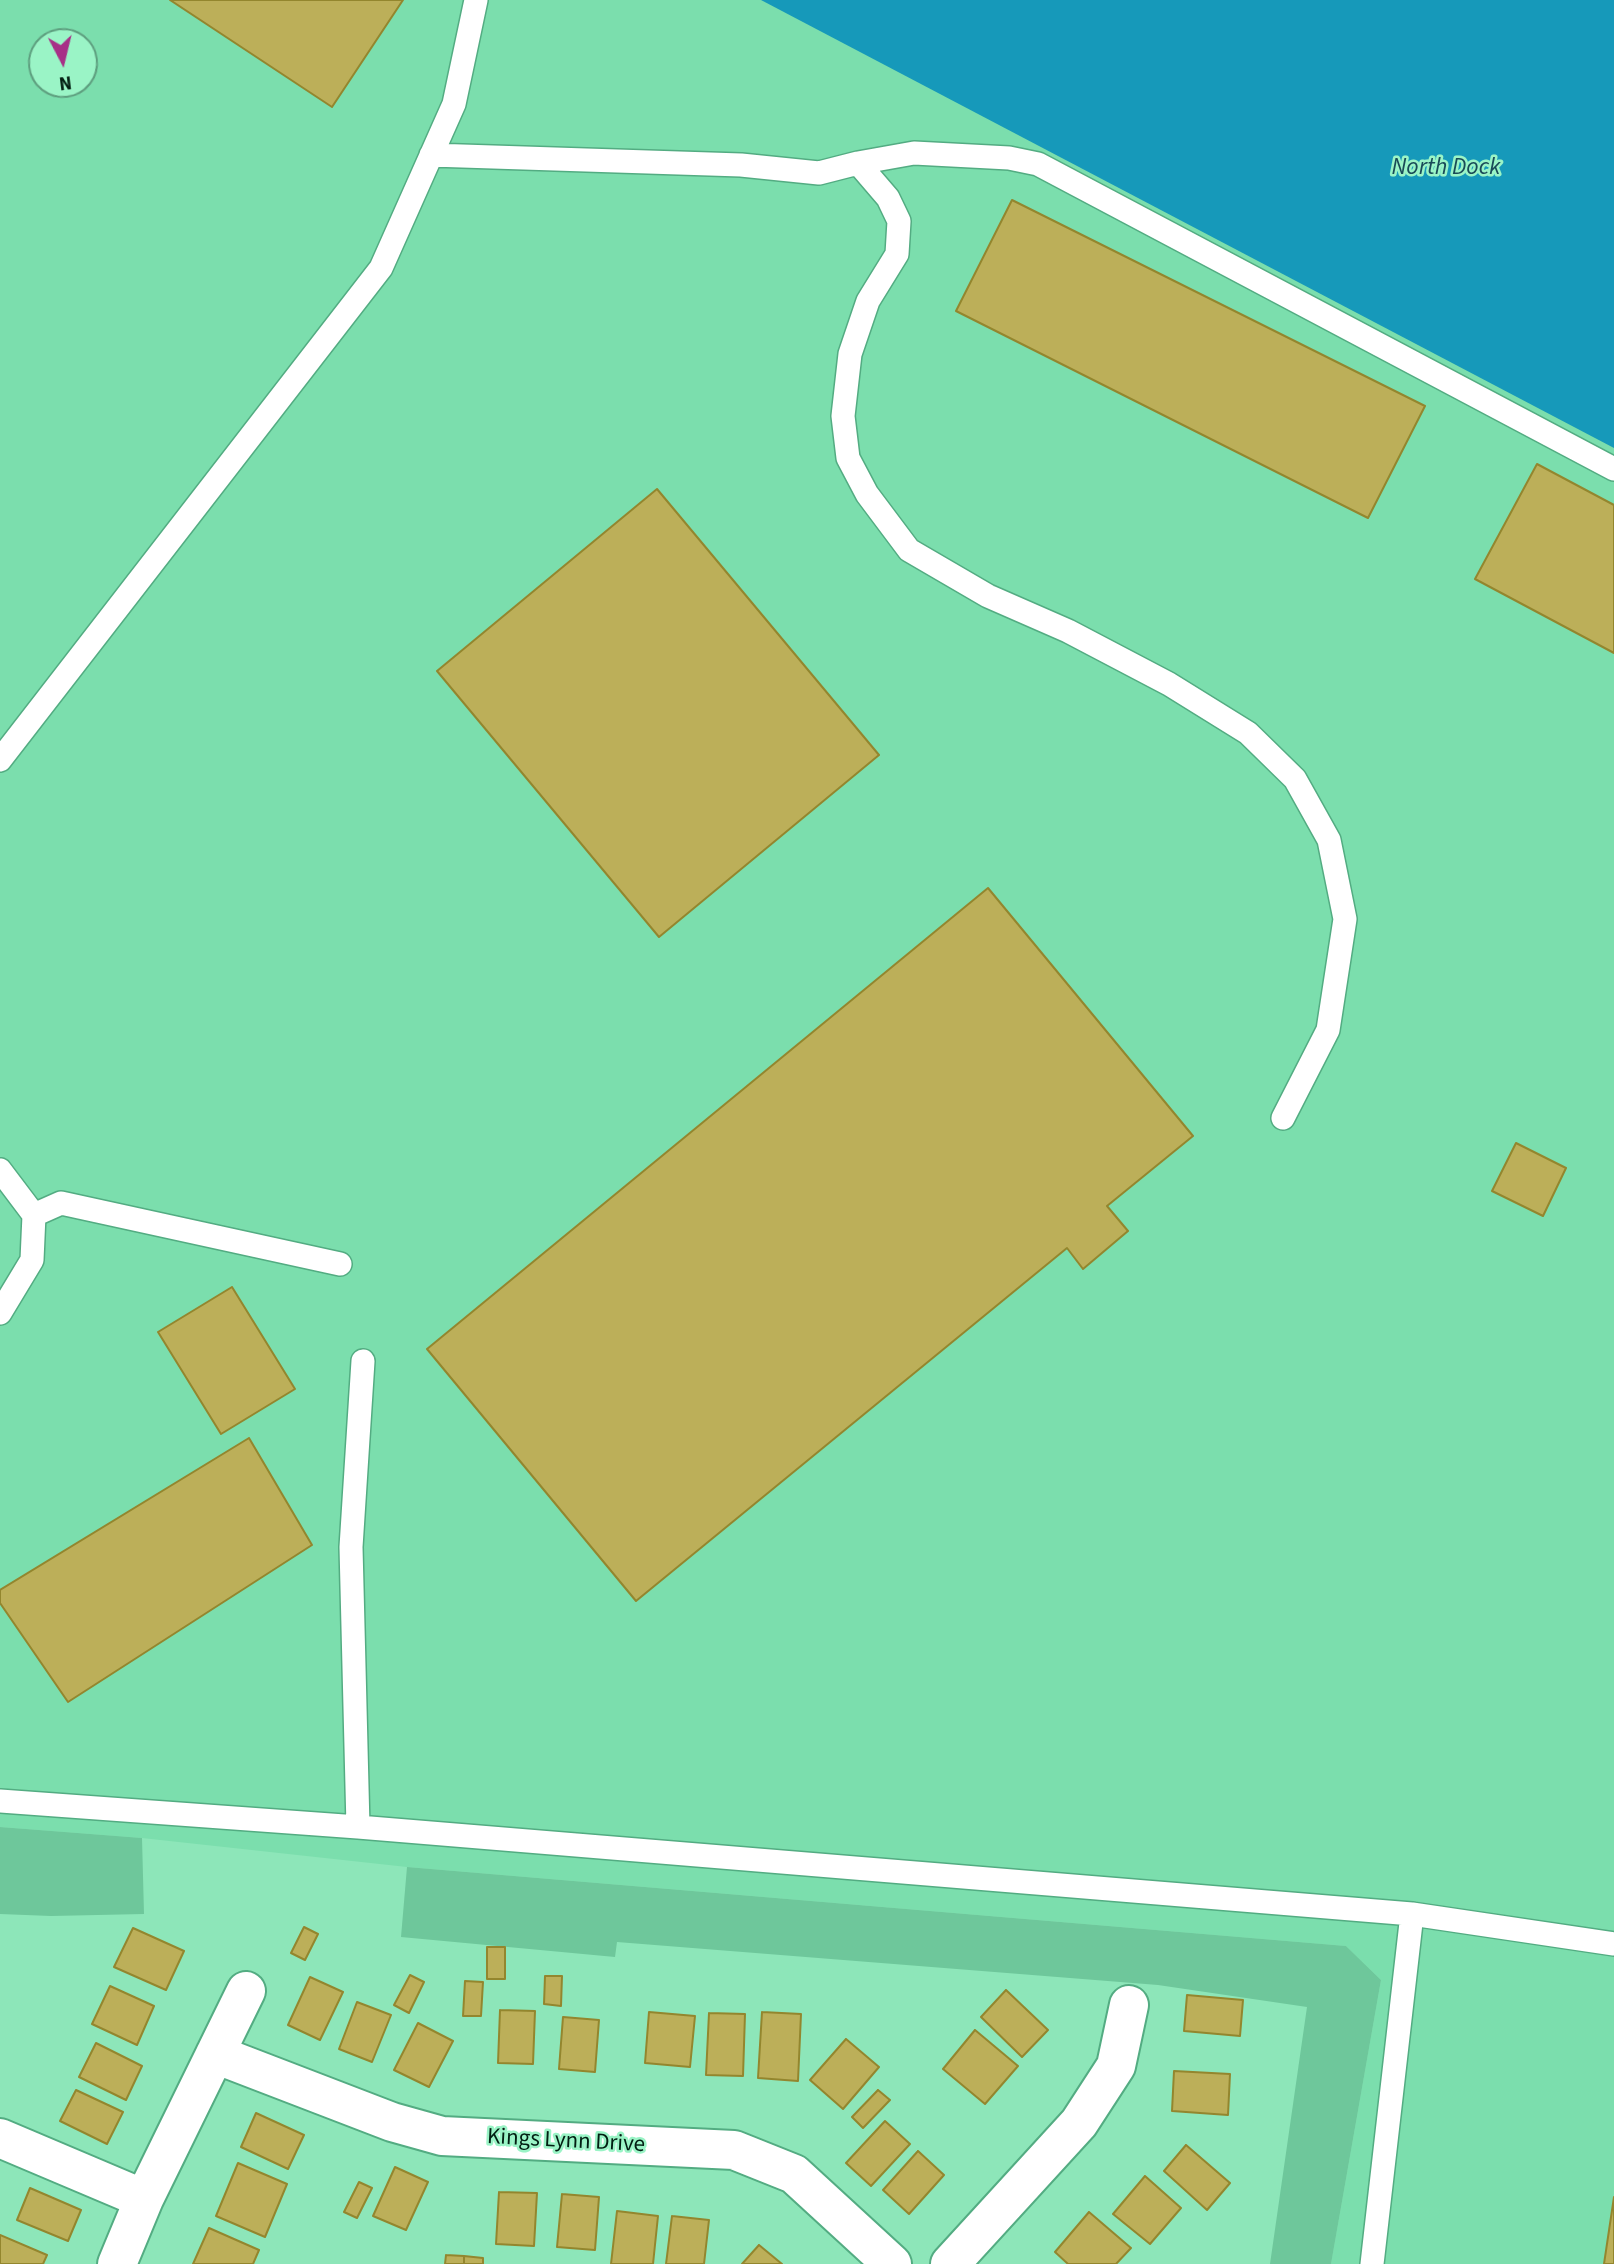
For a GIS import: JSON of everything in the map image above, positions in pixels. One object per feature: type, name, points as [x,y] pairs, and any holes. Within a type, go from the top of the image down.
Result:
[{"type":"street","points":[[117,2264],[144,2199],[246,1991]]},
{"type":"street","points":[[950,2264],[1079,2123],[1116,2066],[1129,2005]]},
{"type":"street","name":"Kings Lynn Drive","points":[[215,2054],[392,2122],[443,2136],[734,2150],[794,2174],[892,2264]]},
{"type":"street","points":[[0,2138],[144,2199]]},
{"type":"lane","points":[[0,760],[381,268],[454,104],[476,0]]},
{"type":"lane","points":[[432,155],[741,165],[818,173],[914,153],[1009,158],[1038,164],[1614,469]]},
{"type":"lane","points":[[858,163],[888,198],[899,221],[897,254],[868,300],[850,354],[843,416],[848,458],[867,494],[909,550],[988,596],[1068,631],[1169,684],[1248,733],[1295,779],[1329,840],[1345,919],[1328,1030],[1283,1118]]},
{"type":"lane","points":[[0,1170],[34,1215],[32,1259],[0,1313]]},
{"type":"lane","points":[[34,1215],[61,1203],[340,1264]]},
{"type":"lane","points":[[358,1826],[351,1547],[363,1360]]},
{"type":"lane","points":[[0,1801],[358,1826],[1412,1914],[1614,1944]]},
{"type":"lane","points":[[1372,2264],[1412,1914]]},
{"type":"shaded area","points":[[0,0],[1614,0],[1614,2264],[1331,2264],[1381,1980],[1346,1946],[407,1867],[142,1838],[0,1827]]},
{"type":"shaded area","points":[[0,1827],[142,1838],[144,1914],[0,1914]]},
{"type":"shaded area","points":[[407,1867],[1346,1946],[1381,1980],[1331,2264],[1270,2264],[1307,2007],[1158,1985],[617,1942],[615,1957],[401,1937]]},
{"type":"water","name":"North Dock","points":[[761,0],[1614,0],[1614,448]]},
{"type":"building","points":[[170,0],[403,0],[332,107]]},
{"type":"building","points":[[1012,200],[1425,406],[1368,518],[956,311]]},
{"type":"building","points":[[1537,464],[1614,505],[1614,653],[1475,579]]},
{"type":"building","points":[[657,489],[879,755],[659,937],[437,671]]},
{"type":"building","points":[[988,888],[1193,1136],[1107,1206],[1128,1231],[1083,1269],[1067,1248],[636,1601],[427,1349]]},
{"type":"building","points":[[1516,1143],[1566,1168],[1543,1216],[1492,1191]]},
{"type":"building","points":[[232,1287],[295,1389],[221,1434],[158,1332]]},
{"type":"building","points":[[249,1438],[312,1545],[68,1702],[0,1603],[0,1590]]},
{"type":"building","points":[[304,1927],[318,1934],[305,1960],[291,1953]]},
{"type":"building","points":[[133,1928],[184,1951],[166,1990],[114,1967]]},
{"type":"building","points":[[487,1947],[505,1947],[505,1979],[487,1979]]},
{"type":"building","points":[[410,1975],[424,1982],[409,2013],[394,2005]]},
{"type":"building","points":[[545,1976],[562,1976],[561,2006],[544,2004]]},
{"type":"building","points":[[310,1977],[343,1992],[320,2040],[288,2025]]},
{"type":"building","points":[[465,1981],[483,1982],[481,2016],[463,2016]]},
{"type":"building","points":[[110,1986],[154,2006],[137,2045],[92,2024]]},
{"type":"building","points":[[1006,1990],[1048,2030],[1022,2057],[981,2017]]},
{"type":"building","points":[[1187,1995],[1243,2000],[1240,2036],[1184,2031]]},
{"type":"building","points":[[357,2002],[391,2015],[372,2062],[339,2049]]},
{"type":"building","points":[[500,2010],[535,2011],[533,2064],[498,2063]]},
{"type":"building","points":[[649,2012],[695,2016],[690,2067],[645,2063]]},
{"type":"building","points":[[762,2012],[801,2014],[798,2081],[758,2078]]},
{"type":"building","points":[[709,2013],[745,2014],[743,2076],[706,2075]]},
{"type":"building","points":[[563,2017],[599,2020],[595,2072],[559,2069]]},
{"type":"building","points":[[418,2023],[453,2041],[429,2087],[394,2070]]},
{"type":"building","points":[[975,2030],[1018,2066],[985,2104],[943,2069]]},
{"type":"building","points":[[846,2039],[879,2067],[843,2109],[810,2080]]},
{"type":"building","points":[[96,2043],[142,2066],[126,2100],[79,2077]]},
{"type":"building","points":[[1174,2071],[1230,2074],[1228,2115],[1172,2111]]},
{"type":"building","points":[[76,2090],[123,2112],[107,2144],[60,2121]]},
{"type":"building","points":[[878,2090],[890,2100],[863,2128],[852,2117]]},
{"type":"building","points":[[256,2113],[304,2135],[288,2169],[241,2147]]},
{"type":"building","points":[[885,2121],[910,2144],[871,2186],[846,2163]]},
{"type":"building","points":[[1186,2145],[1230,2183],[1207,2210],[1164,2171]]},
{"type":"building","points":[[918,2151],[944,2175],[909,2214],[883,2190]]},
{"type":"building","points":[[238,2163],[287,2184],[265,2237],[216,2216]]},
{"type":"building","points":[[395,2167],[428,2182],[406,2230],[373,2216]]},
{"type":"building","points":[[1145,2176],[1181,2208],[1150,2244],[1113,2214]]},
{"type":"building","points":[[359,2182],[372,2188],[357,2218],[344,2212]]},
{"type":"building","points":[[30,2188],[81,2210],[68,2241],[17,2220]]},
{"type":"building","points":[[499,2192],[537,2193],[534,2246],[496,2244]]},
{"type":"building","points":[[562,2194],[599,2197],[595,2250],[557,2247]]},
{"type":"building","points":[[1614,2197],[1614,2264],[1604,2264]]},
{"type":"building","points":[[617,2211],[658,2216],[653,2264],[611,2264]]},
{"type":"building","points":[[1089,2212],[1131,2248],[1116,2264],[1068,2264],[1055,2252]]},
{"type":"building","points":[[672,2216],[709,2220],[704,2264],[666,2264]]},
{"type":"building","points":[[209,2228],[259,2250],[253,2264],[193,2264]]},
{"type":"building","points":[[0,2235],[47,2255],[43,2264],[0,2264]]},
{"type":"building","points":[[759,2245],[782,2264],[742,2264]]},
{"type":"building","points":[[446,2255],[464,2256],[464,2264],[445,2264]]},
{"type":"building","points":[[464,2256],[483,2258],[483,2264],[464,2264]]}]
